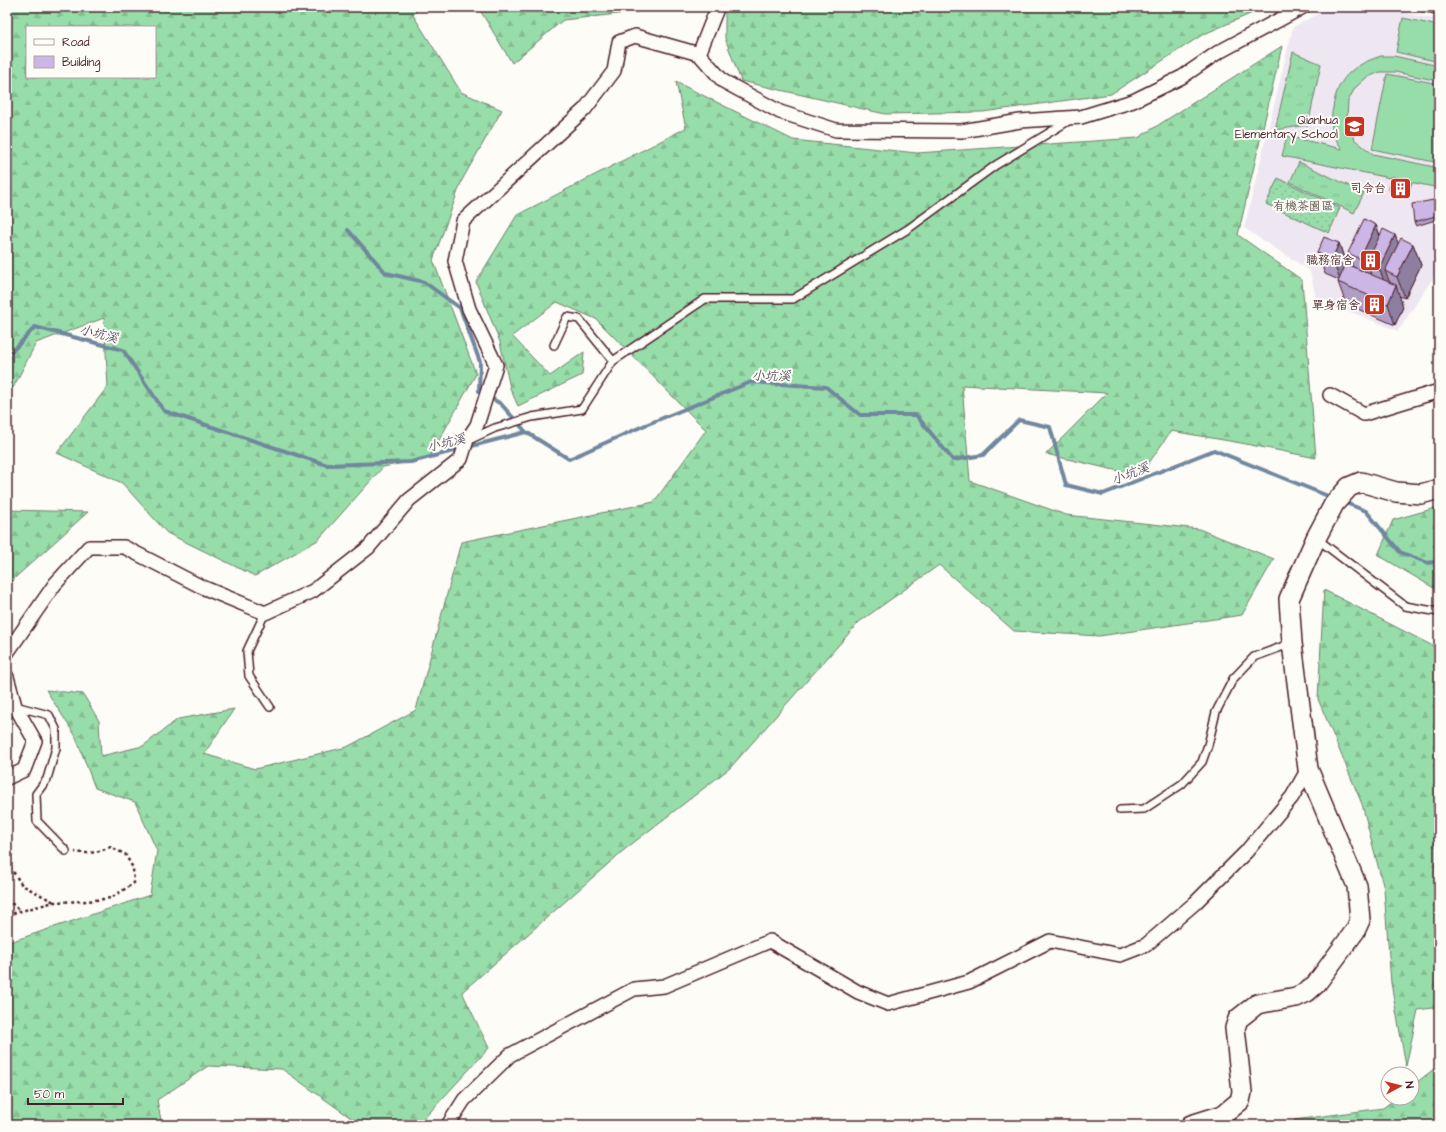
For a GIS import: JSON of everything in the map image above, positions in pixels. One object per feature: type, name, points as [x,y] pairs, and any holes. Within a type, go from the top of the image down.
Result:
[{"type":"street","points":[[699,54],[716,11],[715,7]]},
{"type":"street","points":[[7,653],[55,584],[89,547],[124,547],[202,587],[265,613],[313,591],[368,548],[409,500],[460,459],[467,440],[477,425],[496,365],[469,309],[455,261],[463,221],[585,109],[614,71],[619,42],[635,36],[699,54],[723,81],[780,112],[836,130],[962,132],[1020,122],[1081,117],[1140,97],[1182,77],[1217,53],[1303,7]]},
{"type":"street","points":[[1330,395],[1364,414],[1439,390]]},
{"type":"street","points":[[1191,1125],[1223,1115],[1240,1101],[1242,1092],[1235,1028],[1238,1019],[1257,1004],[1296,997],[1316,984],[1355,931],[1360,920],[1357,886],[1308,769],[1292,643],[1289,599],[1316,538],[1339,499],[1350,487],[1361,482],[1396,492],[1421,494],[1439,489]]},
{"type":"street","points":[[7,677],[15,706],[35,742],[24,770],[7,778]]},
{"type":"street","points":[[448,1125],[464,1100],[510,1056],[634,988],[664,986],[770,941],[858,992],[888,1004],[969,982],[1050,941],[1120,955],[1146,945],[1195,903],[1246,852],[1292,797],[1308,769]]},
{"type":"lane","points":[[467,440],[495,428],[532,417],[582,409],[613,361],[705,299],[793,299],[908,229],[996,165],[1075,117]]},
{"type":"lane","points":[[554,345],[567,317],[579,319],[613,361]]},
{"type":"lane","points":[[1316,538],[1405,606],[1439,612]]},
{"type":"lane","points":[[265,613],[247,651],[249,676],[270,707]]},
{"type":"lane","points":[[1120,810],[1144,809],[1182,784],[1202,762],[1216,712],[1233,679],[1254,658],[1292,643]]},
{"type":"lane","points":[[15,706],[49,715],[56,729],[56,748],[47,779],[36,794],[37,821],[66,851]]},
{"type":"path","points":[[7,915],[54,902],[88,901],[111,898],[134,883],[133,868],[125,854],[110,847],[97,853],[88,854],[66,851]]},
{"type":"path","points":[[10,867],[22,885],[54,902]]},
{"type":"path","points":[[7,900],[20,911]]},
{"type":"shaded area","name":"Qianhua Elementary School","points":[[1331,7],[1378,7],[1439,20],[1439,269],[1398,331],[1316,298],[1310,271],[1244,228],[1293,27]]},
{"type":"green space","points":[[7,7],[419,7],[413,15],[461,92],[502,110],[462,180],[433,260],[476,374],[429,458],[383,467],[318,540],[255,576],[167,533],[122,483],[57,453],[108,386],[104,318],[36,343],[13,388],[7,387]]},
{"type":"green space","points":[[478,7],[682,7],[563,20],[512,63]]},
{"type":"green space","points":[[725,7],[1266,7],[1202,35],[1111,94],[983,112],[885,114],[741,81],[725,38]]},
{"type":"green space","points":[[1403,18],[1439,26],[1439,62],[1396,52]]},
{"type":"green space","points":[[1282,46],[1238,235],[1302,280],[1316,458],[1171,431],[1140,476],[1046,454],[1107,393],[962,385],[970,481],[1066,515],[1199,529],[1274,559],[1242,615],[1099,636],[1014,631],[939,565],[859,622],[730,768],[624,850],[462,992],[489,1048],[418,1125],[361,1125],[282,1069],[208,1066],[157,1100],[162,1125],[7,1125],[7,943],[150,895],[157,851],[135,802],[95,788],[75,735],[46,690],[83,694],[99,721],[101,756],[143,746],[178,719],[234,709],[204,754],[255,769],[347,747],[416,710],[461,542],[654,502],[706,430],[596,319],[557,302],[512,336],[550,376],[584,352],[582,375],[518,406],[510,388],[500,342],[476,282],[517,215],[686,128],[676,82],[793,140],[917,153],[1138,138]]},
{"type":"green space","points":[[1293,52],[1321,64],[1308,125],[1275,130]]},
{"type":"green space","points":[[1381,56],[1394,56],[1439,66],[1439,81],[1395,72],[1380,72],[1366,78],[1355,88],[1348,101],[1347,120],[1355,140],[1373,154],[1439,168],[1439,188],[1282,156],[1287,136],[1342,149],[1335,139],[1332,130],[1332,111],[1338,88],[1348,74],[1355,68]]},
{"type":"green space","points":[[1387,74],[1439,84],[1439,163],[1372,149]]},
{"type":"green space","points":[[1299,162],[1364,193],[1354,213],[1290,182]]},
{"type":"green space","name":"有機茶園區","points":[[1278,178],[1340,208],[1329,233],[1266,204]]},
{"type":"green space","points":[[1439,507],[1439,591],[1378,555],[1393,520]]},
{"type":"green space","points":[[7,510],[88,512],[7,585]]},
{"type":"green space","points":[[1324,590],[1433,646],[1439,647],[1439,1007],[1418,1010],[1406,1066],[1391,983],[1384,889],[1362,804],[1318,699]]},
{"type":"green space","points":[[1439,1065],[1439,1125],[1299,1125],[1294,1120],[1383,1108],[1386,1106],[1420,1106],[1420,1080]]},
{"type":"building","name":"司令台","points":[[1392,177],[1409,180],[1407,192],[1389,188]]},
{"type":"building","points":[[1439,199],[1439,215],[1414,222],[1412,204]]},
{"type":"building","points":[[1364,219],[1376,225],[1360,259],[1348,253]]},
{"type":"building","points":[[1383,229],[1395,235],[1379,268],[1367,262]]},
{"type":"building","points":[[1324,237],[1339,243],[1332,259],[1317,253]]},
{"type":"building","points":[[1401,238],[1413,244],[1397,277],[1385,271]]},
{"type":"building","points":[[1346,264],[1396,285],[1388,304],[1338,282]]},
{"type":"waterway","points":[[348,230],[386,273],[424,282],[460,308],[480,362],[479,391],[501,404],[526,432]]},
{"type":"waterway","name":"小坑溪","points":[[7,357],[35,327],[123,350],[164,411],[327,465],[411,462],[461,449]]},
{"type":"waterway","name":"小坑溪","points":[[468,447],[526,432],[569,459],[643,426],[751,382],[826,387],[860,415],[916,415],[953,460],[983,455],[1019,420],[1050,427],[1066,485],[1103,494],[1214,450],[1333,498]]},
{"type":"waterway","name":"小坑溪","points":[[1343,502],[1366,511],[1400,552],[1428,563],[1439,561]]},
{"type":"place","name":"Qianhua Elementary School","points":[[1354,127]]},
{"type":"place","name":"司令台","points":[[1401,188]]},
{"type":"place","name":"職務宿舍","points":[[1370,260]]},
{"type":"place","name":"單身宿舍","points":[[1375,305]]}]
